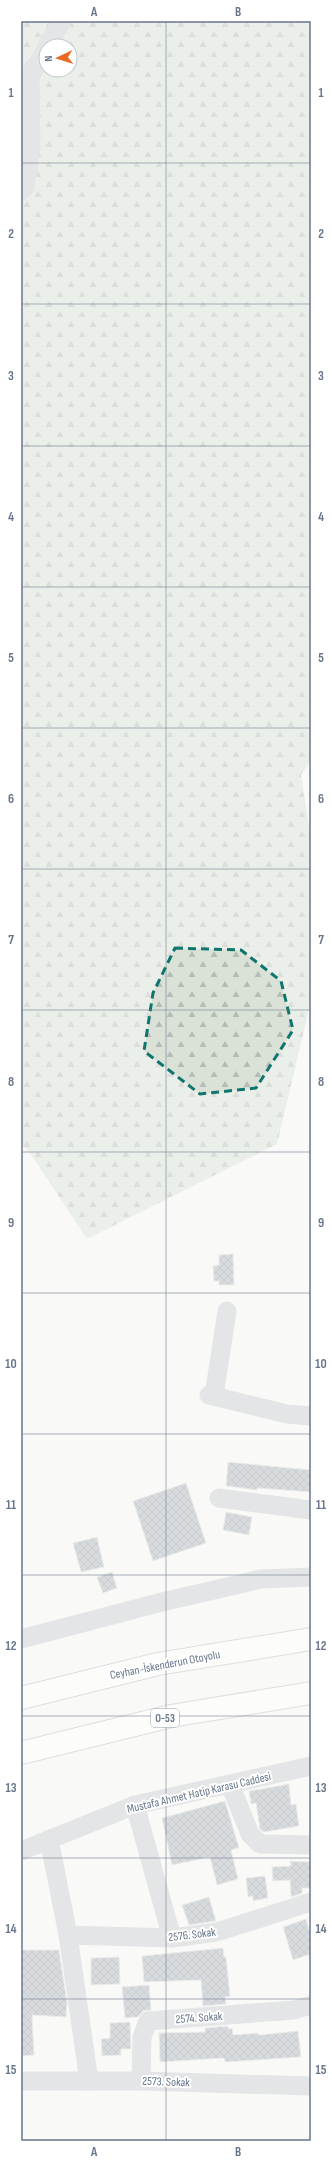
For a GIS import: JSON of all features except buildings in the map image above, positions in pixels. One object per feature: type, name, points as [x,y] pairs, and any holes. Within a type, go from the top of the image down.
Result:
[{"type":"highway","name":"Ceyhan-İskenderun Otoyolu","points":[[21,1698],[158,1664],[311,1639]]},
{"type":"highway","name":"O-53","points":[[21,1753],[171,1716],[311,1693]]},
{"type":"street","points":[[52,38],[62,21]]},
{"type":"street","points":[[21,191],[25,187],[31,147],[30,77],[38,63]]},
{"type":"street","points":[[227,1311],[212,1396],[287,1414],[311,1416]]},
{"type":"street","points":[[218,1498],[311,1510]]},
{"type":"street","points":[[21,1639],[162,1602],[261,1579],[311,1577]]},
{"type":"street","name":"Mustafa Ahmet Hatip Karasu Caddesi","points":[[21,1851],[135,1805],[311,1766]]},
{"type":"street","points":[[230,1784],[250,1834],[260,1844],[311,1845]]},
{"type":"street","points":[[135,1805],[172,1938]]},
{"type":"street","points":[[49,1839],[68,1935],[89,2081]]},
{"type":"street","name":"2576. Sokak","points":[[68,1935],[172,1938],[217,1932],[311,1902]]},
{"type":"street","name":"2574. Sokak","points":[[141,2081],[142,2037],[148,2021],[294,2010],[311,2005]]},
{"type":"street","name":"2573. Sokak","points":[[21,2081],[141,2081],[311,2086]]},
{"type":"highlighted area","points":[[175,948],[241,950],[281,981],[293,1030],[256,1088],[200,1094],[144,1051],[153,993]]},
{"type":"green space","points":[[21,21],[311,21],[311,760],[301,775],[311,839],[311,1001],[277,1144],[87,1239],[30,1153],[21,1144]]}]
